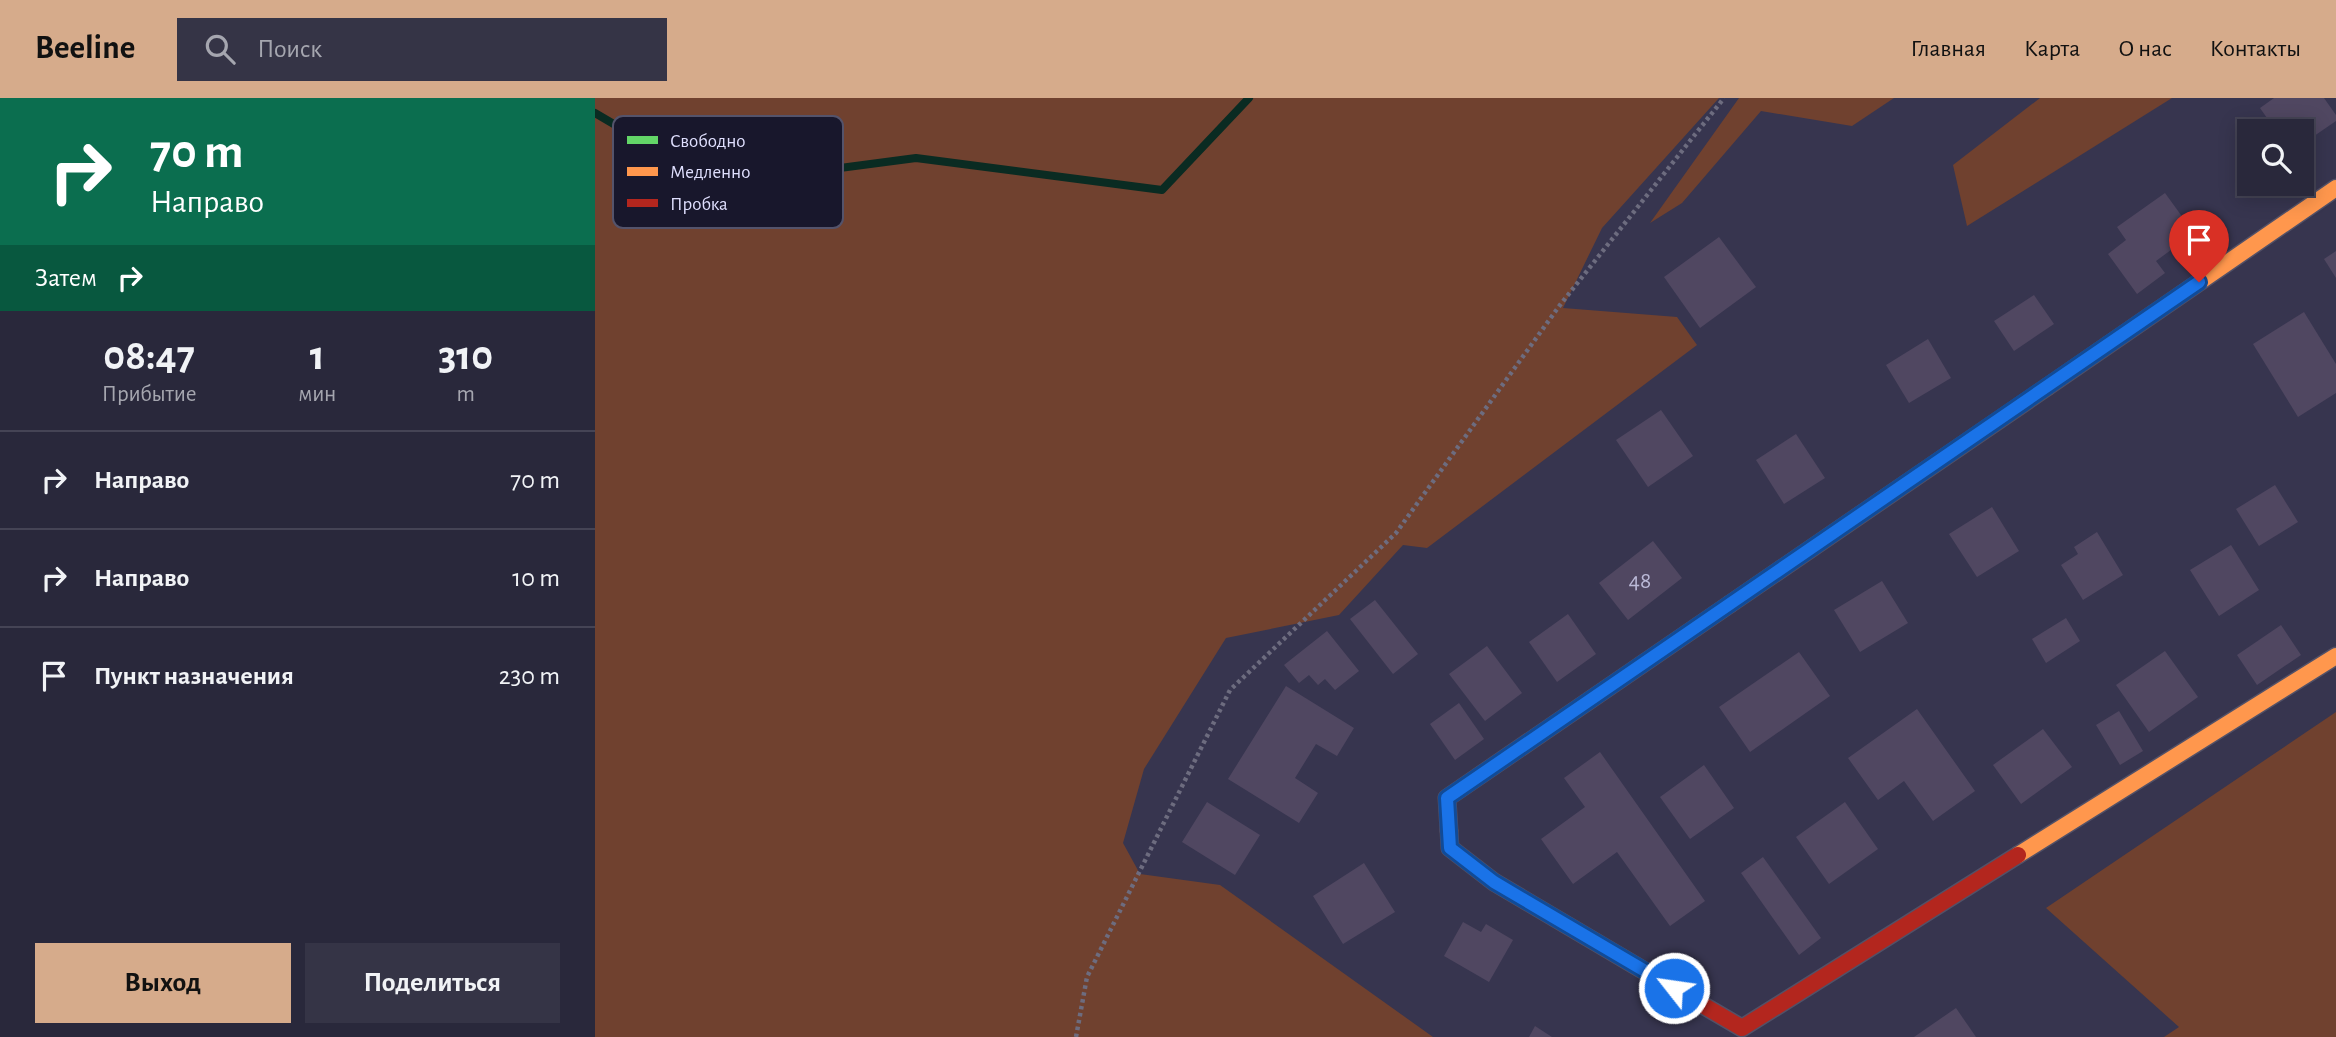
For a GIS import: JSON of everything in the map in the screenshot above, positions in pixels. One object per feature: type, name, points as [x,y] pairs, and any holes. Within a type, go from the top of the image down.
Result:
[{"type":"street","points":[[2336,188],[1447,798],[1450,848],[1494,882],[1742,1028],[2336,656]]},
{"type":"path","points":[[1076,1037],[1087,977],[1230,690],[1396,533],[1560,305],[1724,98]]},
{"type":"shaded area","points":[[595,98],[1719,98],[1602,228],[1563,308],[1677,317],[1697,345],[1427,548],[1403,545],[1339,615],[1226,638],[1144,769],[1123,843],[1140,874],[1220,885],[1433,1037],[595,1037]]},
{"type":"shaded area","points":[[1739,98],[1894,98],[1852,126],[1761,111],[1682,203],[1650,223]]},
{"type":"shaded area","points":[[2040,98],[2172,98],[1967,226],[1953,165]]},
{"type":"shaded area","points":[[2336,712],[2336,1037],[2164,1037],[2179,1027],[2046,908]]},
{"type":"building","points":[[2274,98],[2324,98],[2336,115],[2336,121],[2314,136],[2314,119],[2268,119],[2260,108]]},
{"type":"building","points":[[2165,193],[2194,233],[2156,261],[2165,273],[2137,294],[2108,254],[2126,240],[2117,227]]},
{"type":"building","points":[[1719,237],[1756,287],[1700,328],[1664,277]]},
{"type":"building","points":[[2336,251],[2336,278],[2324,259]]},
{"type":"building","points":[[2034,295],[2054,324],[2014,351],[1994,321]]},
{"type":"building","points":[[2304,312],[2336,364],[2336,393],[2298,417],[2253,344]]},
{"type":"building","points":[[1928,339],[1951,378],[1909,403],[1886,365]]},
{"type":"building","points":[[1661,410],[1693,456],[1648,487],[1616,440]]},
{"type":"building","points":[[1796,434],[1825,478],[1784,504],[1756,460]]},
{"type":"building","points":[[2275,485],[2298,522],[2259,546],[2236,509]]},
{"type":"building","points":[[1992,507],[2019,551],[1977,577],[1949,534]]},
{"type":"building","points":[[2097,532],[2123,575],[2083,600],[2061,565],[2078,554],[2074,547]]},
{"type":"building","points":[[1653,541],[1682,578],[1628,620],[1599,583]]},
{"type":"building","points":[[2231,545],[2259,590],[2219,616],[2190,570]]},
{"type":"building","points":[[1882,581],[1908,623],[1860,652],[1834,610]]},
{"type":"building","points":[[1375,600],[1418,654],[1393,674],[1350,619]]},
{"type":"building","points":[[1568,614],[1596,654],[1557,682],[1529,642]]},
{"type":"building","points":[[2066,618],[2080,641],[2046,663],[2032,639]]},
{"type":"building","points":[[2281,625],[2301,655],[2257,685],[2237,655]]},
{"type":"building","points":[[1327,631],[1359,671],[1335,690],[1325,679],[1318,685],[1309,675],[1299,683],[1284,665]]},
{"type":"building","points":[[1487,646],[1522,693],[1485,721],[1449,674]]},
{"type":"building","points":[[2165,651],[2198,697],[2149,732],[2116,685]]},
{"type":"building","points":[[1799,652],[1830,696],[1750,752],[1719,707]]},
{"type":"building","points":[[1286,686],[1354,728],[1337,756],[1316,744],[1295,778],[1318,793],[1299,823],[1228,779]]},
{"type":"building","points":[[1459,703],[1484,739],[1455,760],[1430,724]]},
{"type":"building","points":[[1917,709],[1975,791],[1933,821],[1904,781],[1878,800],[1848,758]]},
{"type":"building","points":[[2119,711],[2143,751],[2120,765],[2096,725]]},
{"type":"building","points":[[2043,729],[2072,767],[2021,804],[1993,765]]},
{"type":"building","points":[[1600,752],[1705,901],[1670,926],[1617,852],[1573,884],[1541,839],[1585,807],[1564,778]]},
{"type":"building","points":[[1704,765],[1734,808],[1690,839],[1660,797]]},
{"type":"building","points":[[1207,802],[1260,835],[1235,875],[1182,842]]},
{"type":"building","points":[[1845,802],[1878,849],[1829,884],[1796,837]]},
{"type":"building","points":[[1763,857],[1821,938],[1799,955],[1741,873]]},
{"type":"building","points":[[1364,863],[1395,912],[1343,944],[1313,896]]},
{"type":"building","points":[[1463,922],[1481,932],[1486,924],[1513,940],[1489,982],[1444,956]]},
{"type":"building","points":[[1956,1008],[1976,1037],[1914,1037]]},
{"type":"building","points":[[1535,1026],[1552,1037],[1529,1037]]},
{"type":"waterway","points":[[843,168],[916,158],[1162,190],[1249,98]]},
{"type":"waterway","points":[[595,113],[613,124]]},
{"type":"traffic: fast","points":[[1730,604],[2047,387]]},
{"type":"traffic: fast","points":[[1449,831],[1450,848],[1494,882],[1670,986]]},
{"type":"traffic: slow","points":[[2047,387],[2336,188]]},
{"type":"traffic: slow","points":[[2018,855],[2336,656]]},
{"type":"traffic: jam","points":[[1449,831],[1447,798],[1730,604]]},
{"type":"traffic: jam","points":[[1670,986],[1742,1028],[2018,855]]},
{"type":"route","points":[[1674,988],[1494,882],[1450,848],[1447,798],[2199,282]]}]
